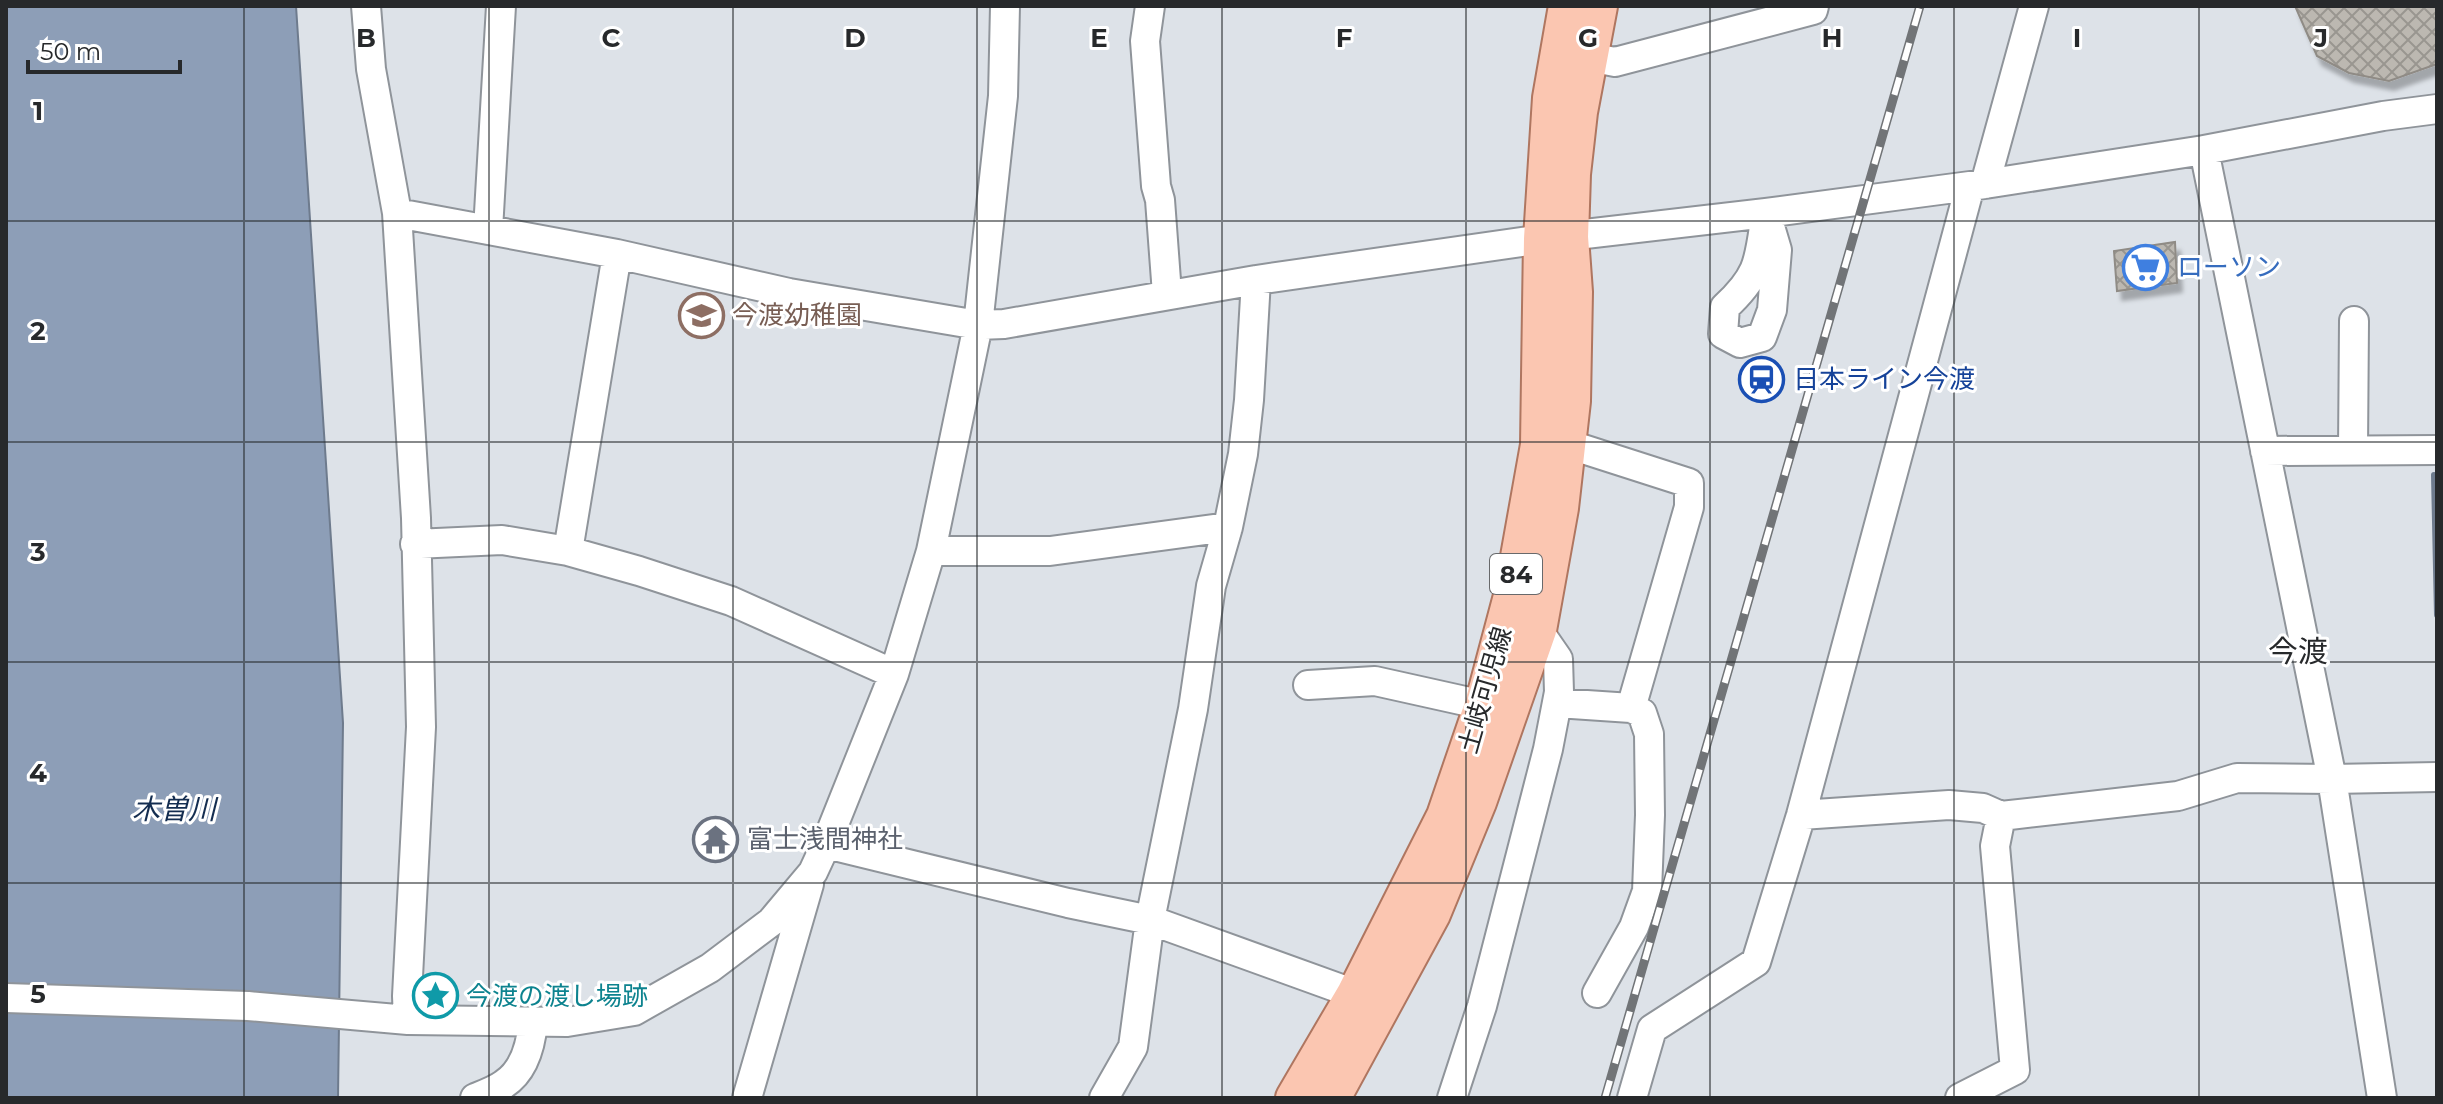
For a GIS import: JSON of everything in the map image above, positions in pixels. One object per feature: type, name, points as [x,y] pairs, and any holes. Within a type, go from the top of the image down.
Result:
[{"type":"main road","name":"土岐可児線","points":[[1294,1098],[1355,994],[1445,816],[1483,705],[1512,596],[1539,445],[1556,238],[1551,98],[1567,6]]},
{"type":"main road","name":"土岐可児線","points":[[1332,1098],[1432,914],[1478,802],[1538,630],[1560,508],[1572,401],[1574,292],[1556,238],[1572,174],[1579,112],[1599,6]]},
{"type":"street","points":[[366,6],[371,69],[397,213],[416,518],[421,727],[408,1020]]},
{"type":"street","points":[[488,230],[501,6]]},
{"type":"street","points":[[747,1098],[813,872],[894,674],[931,551],[978,325],[1003,96],[1005,6]]},
{"type":"street","points":[[1150,6],[1145,41],[1167,294]]},
{"type":"street","points":[[1589,57],[1615,62],[1813,10],[1814,6]]},
{"type":"street","points":[[1632,1098],[1652,1029],[1756,962],[1801,815],[1977,185],[2034,6]]},
{"type":"street","points":[[397,213],[617,254],[789,293],[978,325],[1004,324],[1256,280],[1556,238],[1977,185],[2204,150],[2383,116],[2437,109]]},
{"type":"street","points":[[2204,150],[2332,779],[2382,1098]]},
{"type":"street","points":[[1766,213],[1777,250],[1772,310],[1762,337],[1740,343],[1723,334],[1725,307],[1742,292],[1757,268],[1766,213]]},
{"type":"street","points":[[568,551],[617,254]]},
{"type":"street","points":[[1104,1098],[1133,1047],[1150,920],[1193,709],[1211,586],[1228,527],[1243,454],[1256,280]]},
{"type":"street","points":[[1742,292],[1758,295],[1772,310]]},
{"type":"street","points":[[2353,450],[2354,321]]},
{"type":"street","points":[[1566,451],[1583,449],[1689,483],[1689,507],[1631,708]]},
{"type":"street","points":[[2265,451],[2437,450]]},
{"type":"street","points":[[931,551],[1050,551],[1228,527]]},
{"type":"street","points":[[415,544],[502,540],[568,551],[731,601],[894,674]]},
{"type":"street","points":[[1452,1098],[1482,1006],[1557,703],[1558,659],[1538,630]]},
{"type":"street","points":[[1308,685],[1375,681],[1483,705]]},
{"type":"street","points":[[1557,703],[1631,708],[1642,713],[1649,734],[1647,891],[1634,927],[1597,993]]},
{"type":"street","points":[[1801,815],[1949,805],[1983,808],[2001,816],[2178,796],[2237,778],[2437,777]]},
{"type":"street","points":[[1960,1098],[2017,1084],[1995,846],[2001,816]]},
{"type":"street","points":[[826,844],[1150,920],[1355,994]]},
{"type":"street","points":[[6,998],[248,1006],[408,1020],[567,1022],[634,1011],[710,968],[771,922],[813,872]]},
{"type":"street","points":[[475,1098],[506,1083],[519,1069],[531,1040],[533,1022]]},
{"type":"water","name":"木曽川","points":[[6,6],[296,6],[343,723],[338,1098],[6,1098]]},
{"type":"building","points":[[2295,6],[2437,6],[2437,64],[2389,81],[2349,73],[2317,56]]},
{"type":"building","name":"ローソン","points":[[2175,242],[2177,283],[2117,291],[2114,251]]},
{"type":"waterway","points":[[2434,475],[2437,615]]},
{"type":"railway","points":[[1605,1098],[1920,6]]},
{"type":"place","name":"ローソン","points":[[2146,267]]},
{"type":"place","name":"今渡幼稚園","points":[[701,315]]},
{"type":"place","name":"日本ライン今渡","points":[[1762,379]]},
{"type":"place","name":"富士浅間神社","points":[[716,839]]},
{"type":"place","name":"今渡の渡し場跡","points":[[435,996]]},
{"type":"district","name":"今渡","points":[[2298,651]]}]
